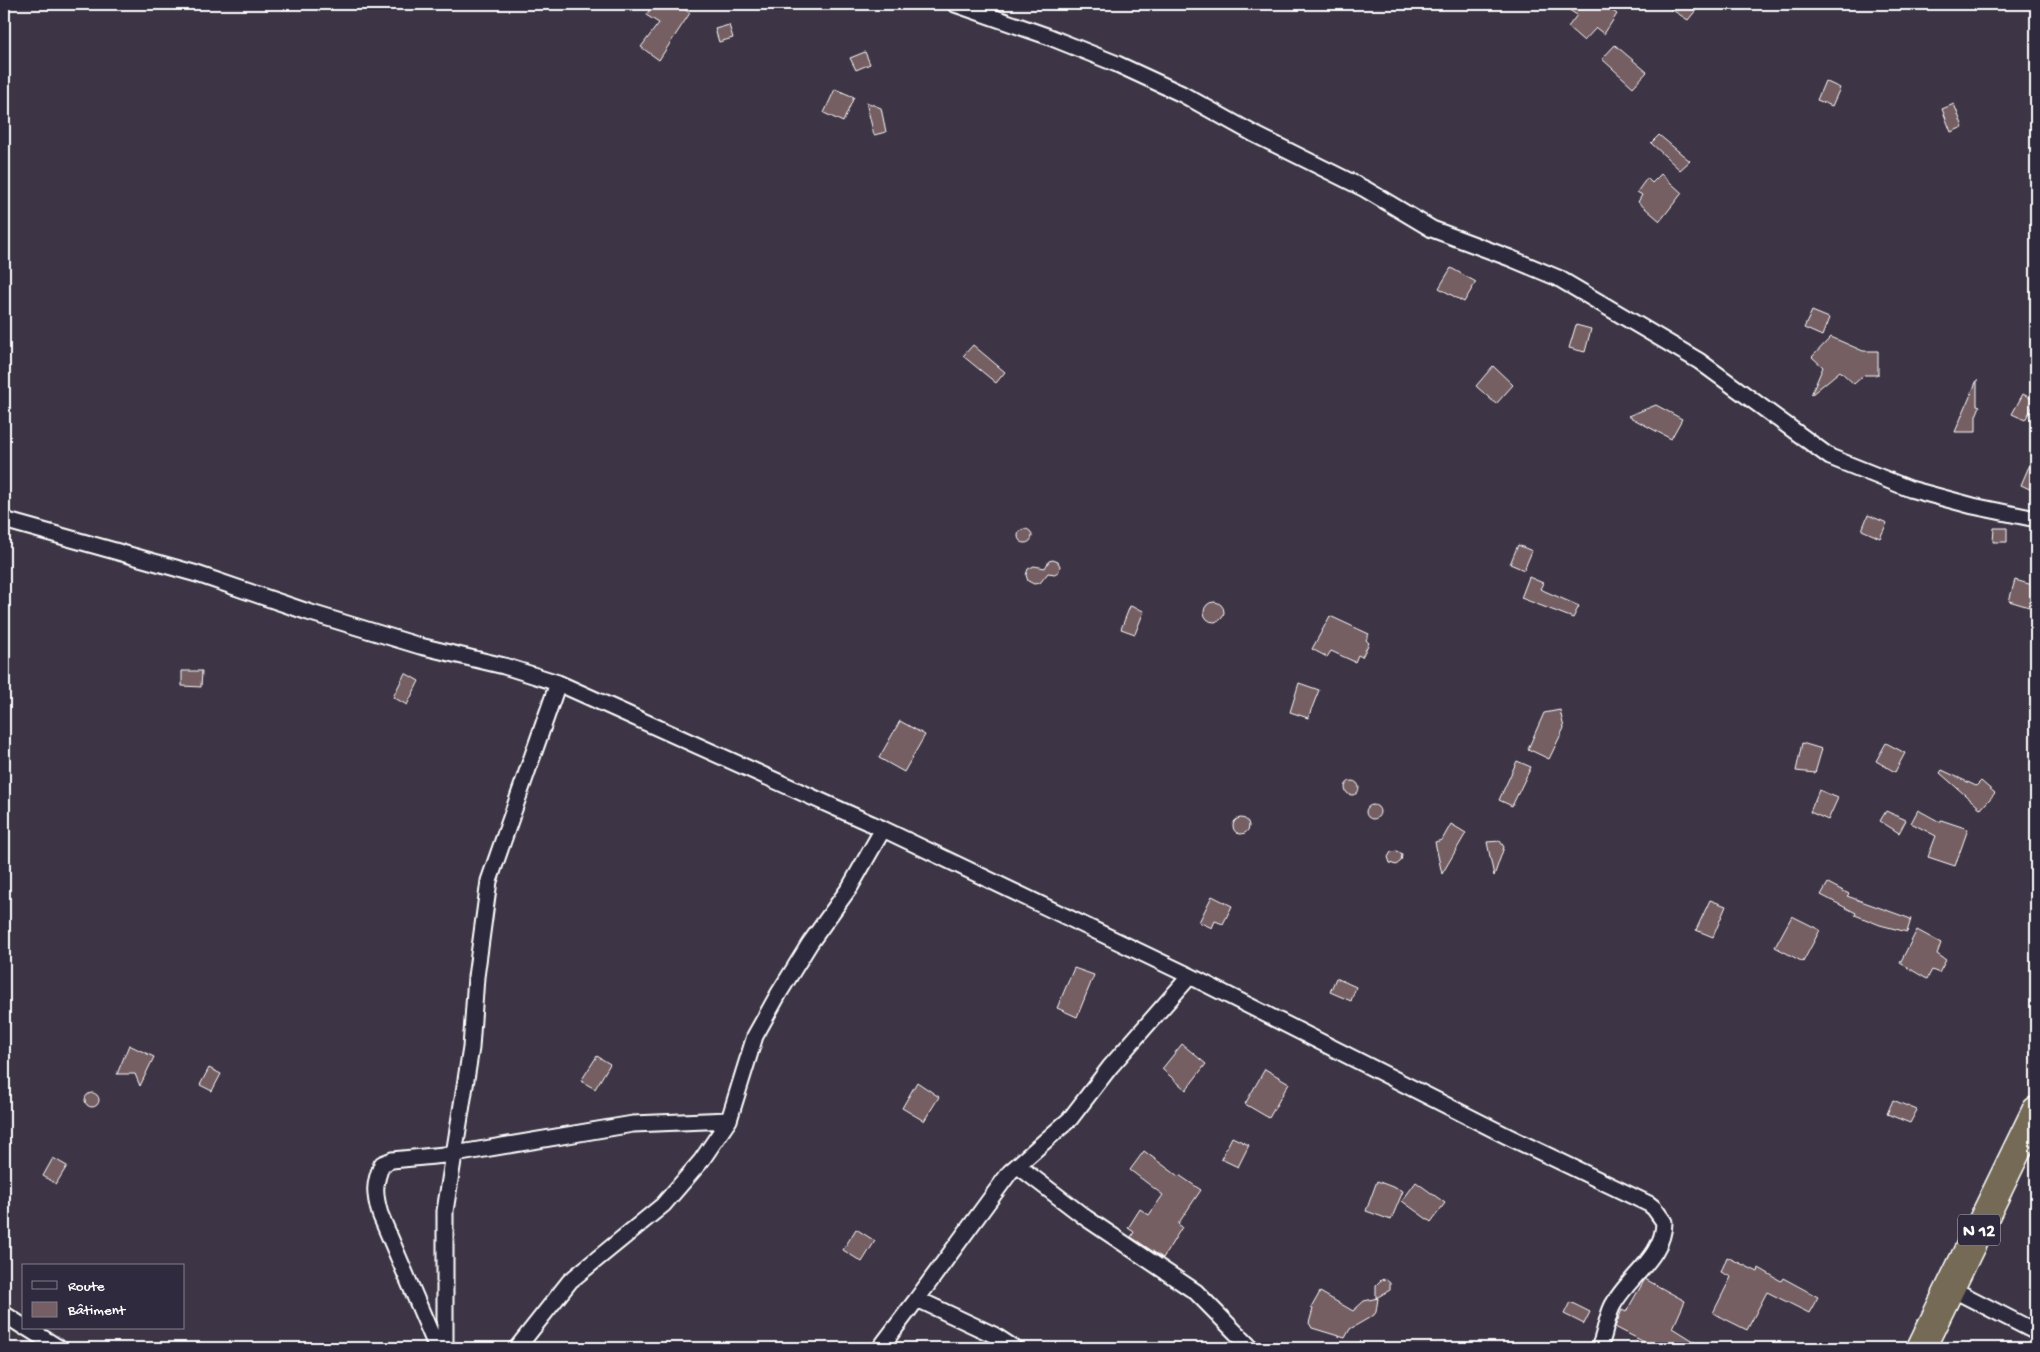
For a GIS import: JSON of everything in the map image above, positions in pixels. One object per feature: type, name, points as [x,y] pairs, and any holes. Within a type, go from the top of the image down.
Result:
[{"type":"highway","name":"N 12","points":[[1921,1348],[2036,1111]]},
{"type":"street","points":[[955,4],[1047,36],[1117,64],[1182,94],[1254,134],[1365,189],[1432,229],[1558,278],[1699,361],[1830,457],[1910,490],[2036,519]]},
{"type":"street","points":[[4,520],[197,574],[308,612],[401,640],[504,666],[558,683],[883,829],[1190,976],[1506,1136],[1654,1208],[1664,1222],[1662,1238],[1653,1255],[1612,1307],[1599,1348]]},
{"type":"street","points":[[444,1348],[445,1212],[471,1048],[476,977],[489,881],[558,683]]},
{"type":"street","points":[[517,1348],[570,1281],[663,1205],[701,1161],[729,1120],[755,1036],[810,943],[850,887],[883,829]]},
{"type":"street","points":[[880,1348],[1010,1172],[1070,1119],[1110,1067],[1190,976]]},
{"type":"street","points":[[437,1348],[380,1214],[375,1196],[375,1180],[382,1164],[392,1160],[455,1154],[633,1124],[729,1120]]},
{"type":"street","points":[[1018,1166],[1086,1218],[1196,1292],[1251,1348]]},
{"type":"street","points":[[1950,1288],[2036,1332]]},
{"type":"street","points":[[917,1298],[994,1336],[1014,1348]]},
{"type":"street","points":[[4,1314],[22,1325]]},
{"type":"street","points":[[30,1330],[59,1348]]},
{"type":"building","points":[[654,4],[676,4],[690,13],[659,60],[641,47],[659,23],[646,15]]},
{"type":"building","points":[[1560,4],[1615,4],[1611,10],[1617,14],[1604,34],[1596,28],[1584,41],[1568,27],[1577,15]]},
{"type":"building","points":[[1663,4],[1701,4],[1688,20]]},
{"type":"building","points":[[729,25],[733,38],[719,42],[715,29]]},
{"type":"building","points":[[1615,45],[1647,72],[1633,87],[1602,59]]},
{"type":"building","points":[[865,52],[870,64],[856,70],[850,58]]},
{"type":"building","points":[[1825,81],[1840,88],[1832,106],[1817,100]]},
{"type":"building","points":[[835,89],[854,97],[843,122],[824,113]]},
{"type":"building","points":[[866,102],[881,108],[886,132],[874,135]]},
{"type":"building","points":[[1954,104],[1963,127],[1951,132],[1942,109]]},
{"type":"building","points":[[1659,135],[1690,161],[1680,170],[1651,143]]},
{"type":"building","points":[[1661,174],[1682,193],[1660,221],[1638,202],[1642,195],[1637,192],[1647,178],[1652,183]]},
{"type":"building","points":[[1451,268],[1476,282],[1464,302],[1439,288]]},
{"type":"building","points":[[1812,311],[1829,318],[1822,336],[1804,328]]},
{"type":"building","points":[[1576,325],[1591,329],[1585,352],[1569,348]]},
{"type":"building","points":[[1831,337],[1863,351],[1878,351],[1878,375],[1864,375],[1854,384],[1840,371],[1811,395],[1823,367],[1812,357]]},
{"type":"building","points":[[973,345],[1005,372],[996,383],[963,356]]},
{"type":"building","points":[[1493,366],[1513,385],[1496,404],[1476,386]]},
{"type":"building","points":[[1977,380],[1977,405],[1980,406],[1976,416],[1976,432],[1955,432]]},
{"type":"building","points":[[2023,394],[2036,401],[2025,420],[2012,414]]},
{"type":"building","points":[[1656,405],[1682,419],[1671,439],[1628,416]]},
{"type":"building","points":[[2036,450],[2036,492],[2021,485]]},
{"type":"building","points":[[1868,515],[1887,523],[1880,538],[1862,530]]},
{"type":"building","points":[[1994,528],[2007,528],[2007,542],[1993,542]]},
{"type":"building","points":[[1022,529],[1028,529],[1032,536],[1028,543],[1022,543],[1018,539],[1018,533]]},
{"type":"building","points":[[1518,545],[1532,551],[1524,570],[1510,564]]},
{"type":"building","points":[[1049,561],[1058,562],[1060,566],[1059,571],[1055,574],[1048,573],[1040,583],[1034,584],[1028,581],[1026,575],[1028,569],[1034,566],[1045,568]]},
{"type":"building","points":[[1529,577],[1543,583],[1540,589],[1579,606],[1573,618],[1521,598]]},
{"type":"building","points":[[2015,580],[2036,586],[2029,607],[2009,601]]},
{"type":"building","points":[[1210,602],[1218,602],[1224,608],[1224,616],[1218,622],[1210,622],[1204,616],[1204,608]]},
{"type":"building","points":[[1130,606],[1144,611],[1135,634],[1121,629]]},
{"type":"building","points":[[1330,616],[1369,634],[1366,640],[1369,643],[1362,657],[1358,655],[1355,662],[1331,651],[1327,657],[1312,649]]},
{"type":"building","points":[[182,671],[202,671],[201,687],[182,686]]},
{"type":"building","points":[[405,673],[419,681],[407,705],[393,697]]},
{"type":"building","points":[[1299,683],[1319,690],[1308,718],[1290,712]]},
{"type":"building","points":[[1560,710],[1564,728],[1549,759],[1528,749],[1544,713]]},
{"type":"building","points":[[900,721],[925,735],[904,772],[879,758]]},
{"type":"building","points":[[1802,743],[1822,749],[1815,773],[1796,771]]},
{"type":"building","points":[[1886,743],[1905,753],[1895,772],[1876,761]]},
{"type":"building","points":[[1517,761],[1531,767],[1512,806],[1499,800]]},
{"type":"building","points":[[1942,770],[1976,786],[1981,781],[1995,793],[1981,809],[1940,773]]},
{"type":"building","points":[[1352,781],[1357,783],[1359,788],[1357,793],[1352,795],[1347,793],[1345,788],[1347,783]]},
{"type":"building","points":[[1819,790],[1838,798],[1828,820],[1810,812]]},
{"type":"building","points":[[1373,805],[1378,807],[1380,812],[1378,817],[1373,819],[1368,817],[1366,812],[1368,807]]},
{"type":"building","points":[[1918,810],[1940,822],[1941,820],[1968,829],[1955,866],[1928,857],[1936,836],[1911,823]]},
{"type":"building","points":[[1886,811],[1906,820],[1899,833],[1880,821]]},
{"type":"building","points":[[1241,818],[1249,826],[1241,834],[1233,826]]},
{"type":"building","points":[[1451,824],[1466,833],[1442,874],[1435,842],[1442,840]]},
{"type":"building","points":[[1500,841],[1504,847],[1494,876],[1487,842]]},
{"type":"building","points":[[1397,851],[1402,855],[1401,861],[1396,865],[1390,863],[1388,857],[1391,852]]},
{"type":"building","points":[[1828,883],[1849,894],[1847,896],[1911,919],[1907,932],[1880,925],[1855,915],[1856,913],[1821,895]]},
{"type":"building","points":[[1212,896],[1232,906],[1223,924],[1215,921],[1212,928],[1199,922]]},
{"type":"building","points":[[1710,900],[1726,906],[1713,937],[1696,930]]},
{"type":"building","points":[[1792,916],[1820,930],[1803,962],[1775,947]]},
{"type":"building","points":[[1917,930],[1941,943],[1937,954],[1946,960],[1939,973],[1932,970],[1927,979],[1900,963]]},
{"type":"building","points":[[1074,968],[1094,975],[1077,1017],[1057,1008]]},
{"type":"building","points":[[1336,978],[1356,987],[1351,1001],[1330,992]]},
{"type":"building","points":[[1182,1044],[1206,1064],[1186,1090],[1162,1069]]},
{"type":"building","points":[[129,1045],[154,1057],[140,1086],[135,1074],[117,1074]]},
{"type":"building","points":[[597,1056],[610,1064],[595,1089],[581,1081]]},
{"type":"building","points":[[209,1068],[221,1074],[212,1091],[200,1085]]},
{"type":"building","points":[[1265,1069],[1289,1083],[1269,1118],[1245,1104]]},
{"type":"building","points":[[917,1082],[939,1097],[924,1121],[902,1108]]},
{"type":"building","points":[[92,1093],[97,1095],[99,1100],[97,1105],[92,1107],[87,1105],[85,1100],[87,1095]]},
{"type":"building","points":[[1893,1100],[1917,1110],[1910,1123],[1887,1114]]},
{"type":"building","points":[[1232,1137],[1249,1145],[1238,1167],[1221,1159]]},
{"type":"building","points":[[1144,1151],[1201,1190],[1178,1224],[1182,1227],[1163,1258],[1131,1237],[1134,1232],[1128,1228],[1140,1209],[1149,1215],[1163,1195],[1130,1170]]},
{"type":"building","points":[[53,1158],[67,1166],[56,1184],[43,1176]]},
{"type":"building","points":[[1377,1181],[1403,1191],[1391,1220],[1366,1211]]},
{"type":"building","points":[[1416,1182],[1445,1203],[1431,1222],[1402,1201]]},
{"type":"building","points":[[856,1229],[875,1241],[862,1262],[843,1250]]},
{"type":"building","points":[[1727,1257],[1758,1272],[1759,1268],[1781,1281],[1783,1278],[1818,1297],[1809,1313],[1767,1292],[1747,1330],[1713,1313],[1731,1277],[1721,1272]]},
{"type":"building","points":[[1385,1279],[1390,1283],[1390,1290],[1376,1298],[1376,1285]]},
{"type":"building","points":[[1645,1279],[1685,1301],[1673,1328],[1705,1348],[1644,1348],[1646,1343],[1615,1327],[1622,1310],[1626,1312]]},
{"type":"building","points":[[1320,1292],[1353,1311],[1364,1301],[1378,1298],[1376,1312],[1350,1329],[1345,1338],[1312,1328],[1309,1323],[1313,1309],[1311,1308]]},
{"type":"building","points":[[1570,1302],[1590,1312],[1584,1324],[1564,1314]]}]
